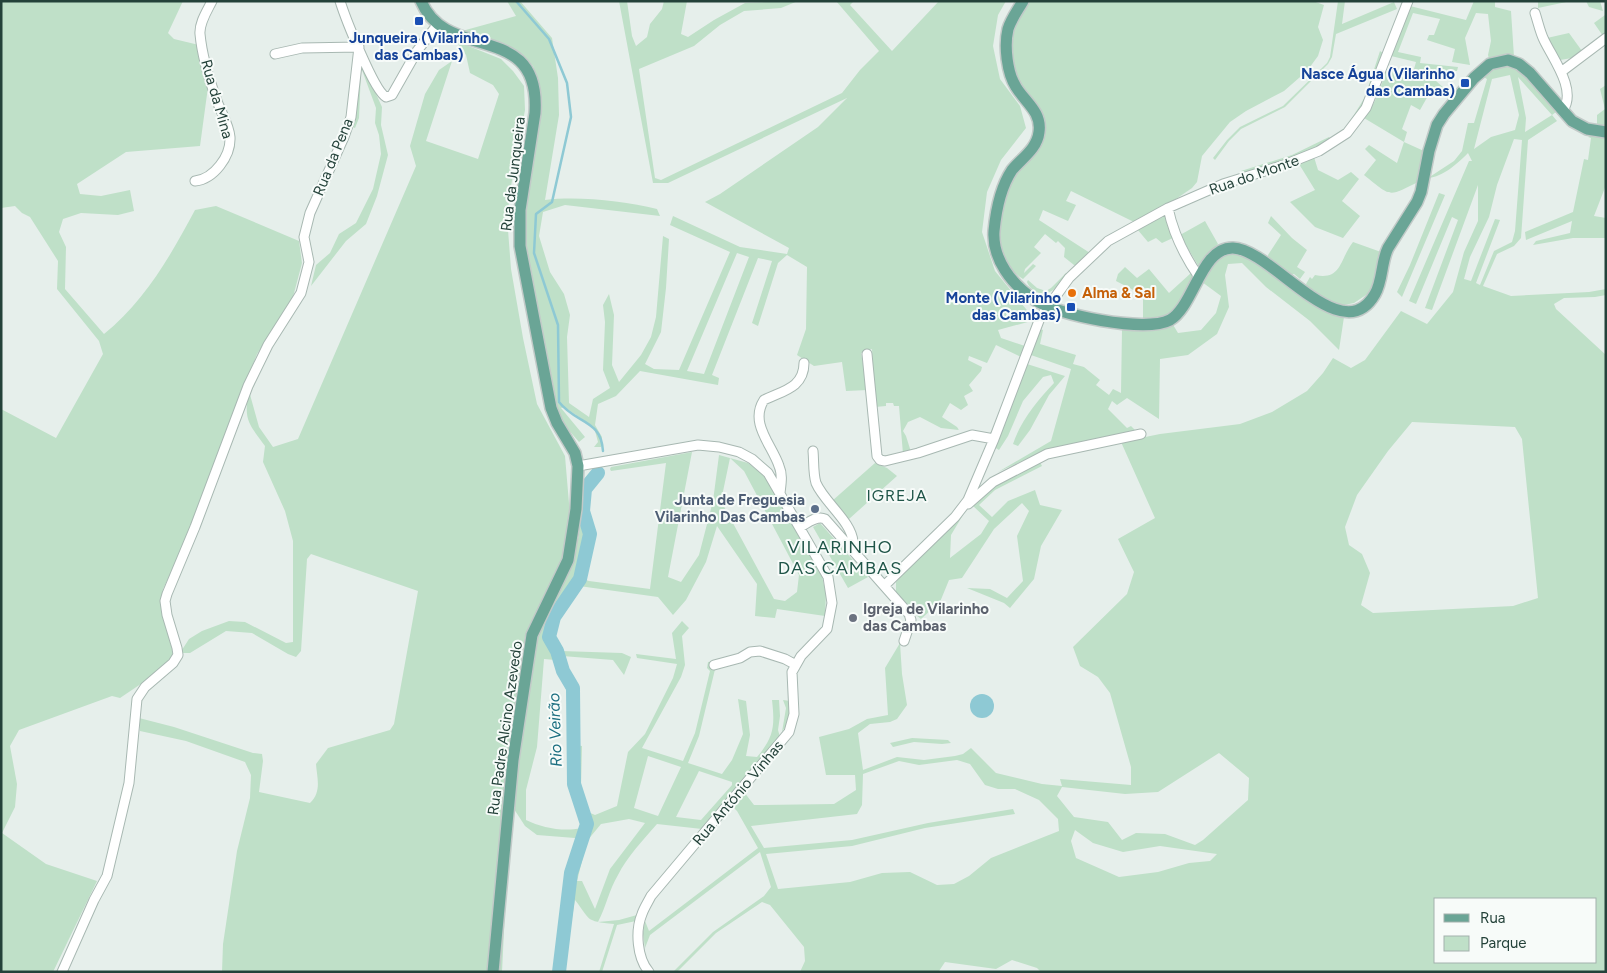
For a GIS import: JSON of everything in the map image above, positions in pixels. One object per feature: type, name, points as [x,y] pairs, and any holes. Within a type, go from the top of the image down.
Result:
[{"type":"main road","name":"Rua da Junqueira","points":[[421,1],[424,10],[438,24],[456,34],[509,53],[522,62],[532,78],[536,97],[536,113],[520,210],[520,246],[551,408],[575,453],[578,466]]},
{"type":"main road","points":[[1023,1],[1008,29],[1008,57],[1012,79],[1034,110],[1039,130],[1035,143],[1013,170],[1001,192],[994,231],[995,248],[1000,263],[1021,288],[1035,300],[1048,306],[1105,322],[1134,324],[1164,322],[1173,318],[1180,311],[1199,277],[1217,253],[1228,248],[1238,248],[1252,254],[1332,309],[1346,311],[1362,307],[1374,295],[1380,282],[1382,264],[1388,248],[1417,202],[1424,181],[1430,143],[1437,125],[1444,114],[1481,71],[1490,64],[1508,60],[1519,64],[1530,73],[1577,125],[1587,129],[1606,132]]},
{"type":"main road","name":"Rua Padre Alcino Azevedo","points":[[493,972],[513,760],[532,634],[568,560],[576,509],[578,466]]},
{"type":"street","name":"Rua da Mina","points":[[195,181],[201,180],[219,167],[226,157],[230,146],[230,135],[210,79],[200,32],[204,16],[212,1]]},
{"type":"street","points":[[340,1],[345,18],[383,96],[386,97],[392,95],[417,51],[438,24]]},
{"type":"street","name":"Rua do Monte","points":[[962,508],[968,500],[994,439],[1040,318],[1069,278],[1108,241],[1168,208],[1223,184],[1284,165],[1319,151],[1347,134],[1366,108],[1408,1]]},
{"type":"street","points":[[1534,13],[1543,39],[1561,72],[1568,94],[1567,104],[1563,110]]},
{"type":"street","points":[[1561,72],[1606,38]]},
{"type":"street","points":[[275,54],[302,48],[359,47]]},
{"type":"street","name":"Rua da Pena","points":[[62,972],[94,900],[107,876],[129,783],[137,698],[145,687],[173,663],[178,655],[166,615],[164,601],[195,527],[248,386],[268,345],[301,293],[309,262],[304,237],[310,212],[351,117],[359,47]]},
{"type":"street","points":[[1168,208],[1170,220],[1181,246],[1199,277]]},
{"type":"street","points":[[867,354],[877,456],[880,460],[885,461],[918,453],[972,435],[994,439]]},
{"type":"street","points":[[780,493],[782,473],[762,432],[760,409],[764,400],[800,381],[804,373],[804,363]]},
{"type":"street","points":[[885,585],[962,508],[993,482],[1047,454],[1141,434]]},
{"type":"street","points":[[578,466],[698,445],[719,447],[739,452],[768,473],[828,577],[832,603],[827,629],[801,656],[796,665],[785,659],[760,651],[750,652],[740,658],[714,665]]},
{"type":"street","points":[[813,452],[816,481],[824,496],[850,531],[853,542],[849,546]]},
{"type":"street","points":[[800,527],[817,518],[822,518],[885,585],[909,614],[911,620],[904,641]]},
{"type":"street","name":"Rua António Vinhas","points":[[649,972],[644,966],[638,944],[641,916],[651,896],[789,732],[794,714],[792,672],[796,665]]},
{"type":"green space","points":[[1,1],[183,1],[168,33],[174,39],[199,45],[208,87],[200,146],[126,152],[77,184],[80,194],[101,196],[130,190],[134,211],[118,215],[81,213],[63,219],[59,232],[66,247],[65,289],[104,334],[132,307],[156,276],[195,210],[216,206],[299,241],[302,263],[293,297],[257,354],[180,553],[163,589],[161,607],[173,653],[169,665],[120,698],[112,696],[19,730],[10,746],[17,784],[15,807],[2,833],[46,864],[97,881],[53,972],[1,972],[1,409],[56,438],[103,354],[99,341],[57,289],[58,261],[30,217],[22,213],[15,206],[1,208]]},
{"type":"green space","points":[[507,1],[520,1],[552,38],[558,78],[559,115],[545,200],[587,199],[616,202],[657,209],[660,216],[565,205],[543,212],[539,236],[550,272],[564,294],[570,315],[567,337],[569,403],[589,417],[593,399],[610,388],[603,370],[605,322],[603,305],[609,294],[614,315],[612,365],[619,382],[641,355],[651,337],[656,317],[663,236],[669,239],[661,332],[645,364],[654,369],[679,370],[730,252],[670,225],[673,216],[740,247],[787,254],[789,248],[705,202],[720,194],[818,127],[847,98],[668,183],[653,183],[619,1],[627,1],[632,36],[636,46],[647,37],[650,24],[662,9],[664,1],[687,1],[681,34],[688,37],[745,3],[798,1],[781,8],[744,11],[720,25],[694,46],[639,69],[655,178],[661,180],[842,93],[860,70],[879,51],[836,1],[854,1],[850,5],[892,51],[939,1],[1006,1],[998,15],[993,46],[1000,79],[1020,106],[1026,128],[1001,160],[987,192],[982,232],[995,271],[1035,320],[998,330],[1001,338],[1025,346],[1021,357],[996,345],[987,363],[969,356],[968,360],[982,367],[981,371],[969,385],[973,391],[964,396],[968,405],[961,410],[950,403],[942,417],[959,430],[941,428],[920,417],[908,422],[903,431],[911,452],[903,454],[899,406],[894,406],[893,403],[886,403],[886,406],[875,407],[872,349],[861,353],[868,390],[846,391],[842,362],[814,366],[797,355],[806,329],[807,267],[787,255],[778,263],[758,326],[752,323],[772,261],[758,258],[712,375],[719,378],[718,385],[640,371],[616,396],[598,404],[595,425],[602,437],[601,447],[594,447],[598,442],[594,427],[564,407],[561,408],[585,437],[579,442],[566,427],[553,406],[524,258],[526,194],[542,103],[538,81],[533,66],[522,54],[504,45],[462,31],[516,16]],"holes":[[[737,253],[749,257],[704,374],[687,371]]]},
{"type":"green space","points":[[1030,1],[1313,1],[1324,5],[1318,27],[1323,40],[1318,56],[1307,71],[1284,91],[1246,111],[1230,122],[1202,156],[1197,182],[1192,188],[1176,199],[1134,222],[1071,191],[1066,201],[1076,205],[1068,221],[1043,210],[1039,220],[1090,253],[1077,265],[1074,265],[1064,257],[1065,248],[1058,241],[1056,243],[1045,234],[1034,247],[1041,253],[1025,269],[1024,273],[1033,264],[1036,266],[1023,279],[1011,269],[1001,255],[998,246],[998,230],[1000,212],[1007,187],[1021,165],[1042,140],[1021,91],[1012,53],[1012,40],[1016,24]]},
{"type":"green space","points":[[1338,1],[1345,1],[1342,24],[1394,2],[1397,9],[1336,34],[1332,57],[1328,64],[1285,107],[1241,129],[1215,160],[1213,158],[1240,127],[1283,106],[1327,63],[1330,57]]},
{"type":"green space","points":[[1474,1],[1495,1],[1495,7],[1511,11],[1514,57],[1502,55],[1489,59],[1491,41],[1488,14],[1476,13],[1465,38],[1470,65],[1452,62],[1455,49],[1427,40],[1429,35],[1434,35],[1440,19],[1413,13],[1398,52],[1421,57],[1420,63],[1458,67],[1457,71],[1442,71],[1436,81],[1453,96],[1450,99],[1433,87],[1420,110],[1411,105],[1402,129],[1407,132],[1404,142],[1364,118],[1375,101],[1387,68],[1412,76],[1416,62],[1391,56],[1410,6],[1466,20]]},
{"type":"green space","points":[[1538,1],[1571,1],[1538,8]]},
{"type":"green space","points":[[1586,1],[1600,1],[1603,11],[1589,7]]},
{"type":"green space","points":[[1605,15],[1606,34],[1603,36],[1594,23]]},
{"type":"green space","points":[[1569,33],[1582,51],[1572,58],[1560,60],[1547,38]]},
{"type":"green space","points":[[456,41],[501,59],[524,86],[525,110],[509,197],[508,230],[511,269],[537,404],[565,456],[570,515],[562,560],[525,636],[509,748],[488,972],[222,972],[223,944],[237,851],[250,798],[251,775],[245,762],[186,741],[140,731],[139,718],[174,727],[253,753],[262,754],[263,761],[259,792],[310,803],[314,799],[317,790],[316,764],[328,748],[390,730],[394,724],[418,591],[311,554],[307,559],[301,651],[296,657],[252,633],[226,631],[190,653],[180,653],[189,639],[202,631],[229,621],[245,622],[286,643],[293,642],[293,541],[285,511],[263,462],[265,446],[251,427],[247,415],[249,391],[259,427],[273,447],[298,439],[416,166],[410,146],[425,94],[439,70],[452,61],[426,141],[478,159],[499,94],[493,85],[470,73],[466,55]]},
{"type":"green space","points":[[1380,51],[1383,53],[1362,109],[1349,123],[1365,97]]},
{"type":"green space","points":[[362,63],[382,107],[381,125],[388,155],[377,196],[366,224],[346,241],[311,286],[316,265],[330,253],[339,234],[356,223],[373,189],[381,154],[379,135],[375,123],[376,108],[362,70],[359,118],[355,128],[350,126],[358,71]]},
{"type":"green space","points":[[1504,66],[1520,70],[1556,112],[1552,115],[1557,121],[1528,140],[1521,238],[1514,246],[1497,254],[1483,286],[1511,296],[1589,292],[1606,289],[1606,295],[1564,298],[1554,304],[1556,309],[1606,355],[1606,972],[1041,972],[1037,968],[1012,960],[996,969],[945,962],[939,971],[936,972],[800,972],[805,961],[804,947],[770,905],[762,902],[716,933],[677,972],[673,972],[713,932],[764,896],[771,887],[760,852],[650,935],[645,948],[643,934],[645,921],[649,931],[758,848],[737,811],[732,806],[744,792],[754,805],[834,804],[856,790],[855,775],[826,775],[819,737],[849,729],[867,719],[888,715],[885,668],[900,643],[907,705],[897,719],[890,722],[870,724],[858,733],[863,770],[897,757],[924,760],[963,754],[971,748],[996,773],[1042,784],[1062,786],[1060,779],[1131,785],[1131,767],[1110,693],[1098,677],[1080,666],[1073,647],[1127,594],[1134,572],[1118,539],[1155,518],[1121,442],[1160,434],[1240,424],[1272,412],[1307,391],[1333,358],[1351,368],[1365,360],[1401,311],[1427,324],[1453,292],[1464,252],[1478,221],[1478,185],[1432,310],[1425,308],[1458,220],[1452,217],[1416,304],[1409,301],[1469,161],[1472,161],[1468,153],[1445,172],[1428,178],[1454,161],[1462,151],[1468,123],[1474,123],[1487,79],[1482,76],[1488,70]],"holes":[[[1510,75],[1519,115],[1515,130],[1491,137],[1474,149],[1492,79]],[[1518,77],[1552,115],[1525,132],[1526,118]],[[1514,139],[1522,140],[1515,231],[1512,242],[1494,251],[1480,285],[1476,283],[1500,220],[1495,219],[1471,281],[1464,279],[1470,257],[1489,217],[1497,185]],[[1412,422],[1515,427],[1522,439],[1538,598],[1513,606],[1373,613],[1361,605],[1370,573],[1362,554],[1349,545],[1345,527],[1357,495],[1388,451]],[[1219,753],[1249,778],[1248,800],[1195,845],[1165,834],[1136,833],[1122,840],[1108,822],[1074,817],[1057,796],[1062,787],[1125,794],[1158,792]],[[957,760],[970,764],[985,785],[998,789],[1015,789],[1039,800],[1058,819],[1059,831],[991,858],[969,876],[954,884],[937,885],[910,872],[882,873],[850,882],[778,889],[766,854],[852,846],[925,828],[1015,814],[1013,809],[928,823],[852,840],[764,848],[751,826],[857,814],[862,805],[863,774],[899,761],[919,765]],[[1075,830],[1093,843],[1123,852],[1160,846],[1217,854],[1210,861],[1189,863],[1158,872],[1119,877],[1076,858],[1071,841]]]},
{"type":"green space","points":[[1606,85],[1606,126],[1597,125],[1597,115],[1605,109],[1600,89]]},
{"type":"green space","points":[[1592,134],[1606,136],[1606,185],[1594,216],[1606,218],[1606,238],[1573,238],[1533,245],[1536,241],[1570,233],[1572,221],[1526,240],[1525,232],[1573,212],[1584,159],[1588,160],[1591,138],[1588,137]]},
{"type":"green space","points":[[1329,137],[1331,140],[1310,151],[1242,174],[1241,171],[1292,155]]},
{"type":"green space","points":[[1404,142],[1424,151],[1420,181],[1390,193],[1380,188],[1364,175],[1376,160],[1365,149],[1369,145],[1397,163]]},
{"type":"green space","points":[[1314,157],[1318,170],[1338,180],[1351,172],[1359,179],[1342,201],[1360,216],[1343,238],[1315,227],[1290,202],[1315,190],[1299,164]]},
{"type":"green space","points":[[1439,193],[1445,195],[1402,297],[1397,292]]},
{"type":"green space","points":[[1165,216],[1175,237],[1162,243],[1156,238],[1148,242],[1137,229]]},
{"type":"green space","points":[[1271,216],[1292,238],[1307,250],[1297,267],[1305,272],[1300,279],[1294,274],[1288,275],[1269,262],[1268,255],[1281,235],[1268,223]]},
{"type":"green space","points":[[1205,221],[1218,244],[1199,267],[1180,235]]},
{"type":"green space","points":[[1353,242],[1381,252],[1375,278],[1369,293],[1354,303],[1344,305],[1324,300],[1310,291],[1306,284],[1310,277],[1312,279],[1315,275],[1330,275],[1335,271]]},
{"type":"green space","points":[[1240,252],[1253,259],[1326,312],[1344,317],[1339,350],[1310,321],[1266,287],[1242,263],[1228,264],[1225,275],[1229,307],[1217,334],[1188,355],[1160,359],[1159,419],[1127,398],[1117,405],[1112,401],[1108,409],[1127,428],[1131,426],[1137,432],[1047,450],[998,472],[1051,441],[1071,369],[1031,355],[1040,329],[1043,330],[1040,344],[1076,355],[1073,364],[1084,367],[1100,380],[1096,385],[1109,395],[1113,389],[1121,393],[1122,329],[1172,323],[1178,333],[1201,330],[1216,313],[1221,296],[1202,282],[1216,260],[1225,254]]},
{"type":"green space","points":[[1125,267],[1137,278],[1149,269],[1169,293],[1191,273],[1195,278],[1173,313],[1159,320],[1143,319],[1143,295],[1116,281],[1118,274]]},
{"type":"green space","points":[[1066,273],[1068,275],[1053,290],[1045,294],[1035,291],[1027,282],[1028,280],[1037,288],[1046,291]]},
{"type":"green space","points":[[1027,364],[1065,376],[1049,395],[1030,430],[1018,446],[1013,444],[1025,419],[1054,383],[1051,375],[1043,377],[1023,401],[1008,436],[999,450],[994,447]]},
{"type":"green space","points":[[692,452],[668,577],[681,582],[699,555],[713,501],[719,455],[730,458],[748,463],[766,477],[821,572],[826,594],[825,616],[777,609],[775,618],[755,616],[757,584],[717,526],[706,562],[686,600],[673,615],[658,597],[579,586],[555,628],[554,642],[561,651],[622,653],[631,657],[624,675],[613,660],[562,656],[566,674],[579,696],[578,738],[569,738],[569,695],[559,675],[555,660],[544,659],[537,747],[526,790],[526,820],[553,828],[567,830],[581,828],[583,820],[571,787],[575,745],[582,746],[581,787],[588,812],[595,815],[617,806],[628,752],[645,734],[673,678],[677,664],[637,658],[636,654],[676,659],[672,633],[682,621],[689,628],[682,636],[685,665],[681,677],[642,748],[683,761],[695,733],[710,671],[707,668],[708,662],[717,661],[699,736],[688,763],[722,774],[732,760],[743,734],[738,699],[746,701],[750,735],[746,756],[757,757],[763,750],[772,731],[772,700],[779,700],[780,716],[778,730],[780,737],[702,829],[657,824],[626,862],[612,887],[598,922],[586,916],[575,900],[563,972],[556,972],[566,879],[577,844],[575,838],[537,835],[525,826],[514,809],[525,710],[537,640],[542,625],[571,567],[579,535],[584,479],[590,472],[601,468],[604,470],[593,482],[589,492],[588,520],[594,534],[583,579],[650,589],[666,463],[611,471],[611,467]],"holes":[[[730,458],[744,471],[799,575],[797,592],[785,601],[774,599],[721,501]],[[648,756],[681,767],[658,816],[634,808]],[[699,771],[732,782],[732,785],[701,820],[676,817]],[[629,819],[645,823],[610,869],[595,909],[582,881],[577,881],[587,841],[601,824]]]},
{"type":"green space","points":[[1039,460],[1042,466],[995,490],[979,505],[992,517],[1008,501],[1035,490],[1040,505],[1062,510],[1041,546],[1034,579],[1010,608],[1004,603],[967,588],[990,589],[1007,598],[1023,581],[1017,536],[1029,511],[1022,503],[994,529],[962,578],[949,580],[940,602],[921,619],[912,612],[896,594],[896,582],[910,565],[963,515],[951,535],[950,558],[981,534],[989,521],[972,505],[992,486]]},
{"type":"green space","points":[[875,463],[887,468],[897,476],[849,519],[832,501]]},
{"type":"green space","points":[[820,523],[868,577],[848,588],[813,527]]},
{"type":"green space","points":[[783,700],[790,701],[790,705],[788,721],[782,732],[786,708]]},
{"type":"green space","points":[[912,738],[948,740],[951,743],[914,742],[893,747],[890,743]]},
{"type":"green space","points":[[506,890],[502,972],[497,972]]},
{"type":"green space","points":[[637,915],[636,921],[617,925],[602,972],[599,972],[614,924],[598,922],[619,920]]},
{"type":"water","points":[[982,694],[987,695],[993,701],[993,711],[987,717],[982,718],[977,717],[971,711],[970,706],[971,701],[977,695]]},
{"type":"waterway","points":[[516,1],[549,39],[567,83],[571,117],[552,202],[536,214],[534,253],[558,325],[559,402],[593,427],[598,433],[603,451]]},
{"type":"waterway","name":"Rio Veirão","points":[[559,972],[571,873],[587,824],[574,784],[573,688],[563,671],[557,651],[549,637],[554,617],[580,579],[590,534],[583,511],[585,489],[598,473]]},
{"type":"place","name":"Junqueira (Vilarinho das Cambas)","points":[[419,21]]},
{"type":"place","name":"Nasce Água (Vilarinho das Cambas)","points":[[1465,83]]},
{"type":"place","name":"Alma & Sal","points":[[1072,293]]},
{"type":"place","name":"Monte (Vilarinho das Cambas)","points":[[1071,307]]},
{"type":"place","name":"Junta de Freguesia Vilarinho Das Cambas","points":[[815,509]]},
{"type":"place","name":"Igreja de Vilarinho das Cambas","points":[[853,618]]},
{"type":"district","name":"IGREJA","points":[[897,495]]},
{"type":"district","name":"VILARINHO DAS CAMBAS","points":[[840,557]]}]
